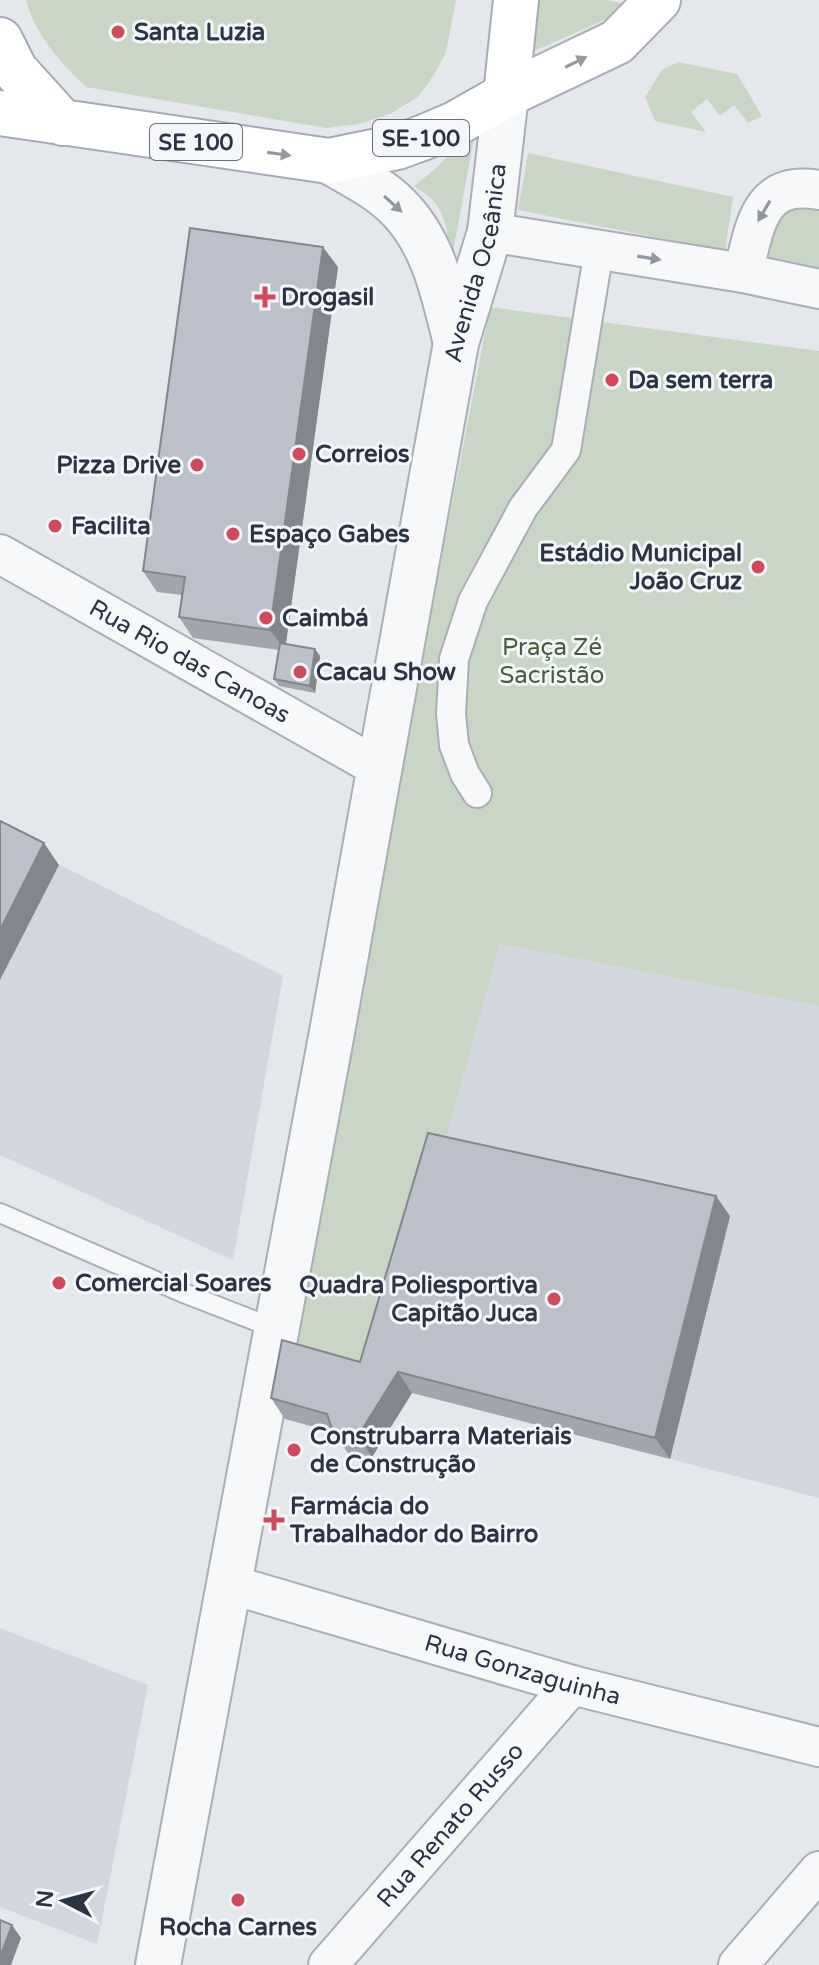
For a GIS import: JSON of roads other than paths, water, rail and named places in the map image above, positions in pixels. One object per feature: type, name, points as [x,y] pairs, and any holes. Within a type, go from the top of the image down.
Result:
[{"type":"main road","points":[[506,95],[516,0]]},
{"type":"main road","name":"SE-100","points":[[329,161],[397,147],[455,124],[506,95],[617,42],[658,0]]},
{"type":"main road","points":[[0,40],[15,70],[63,123]]},
{"type":"main road","name":"SE 100","points":[[0,113],[329,161]]},
{"type":"street","name":"Avenida Oceânica","points":[[456,343],[490,232],[506,95]]},
{"type":"street","name":"Avenida Oceânica","points":[[329,161],[397,205],[420,235],[440,281],[456,343]]},
{"type":"street","points":[[743,273],[757,221],[767,202],[782,190],[819,190]]},
{"type":"street","points":[[490,232],[743,273],[819,289]]},
{"type":"street","points":[[477,793],[465,774],[454,745],[451,714],[454,659],[473,601],[501,547],[523,508],[566,450],[599,250]]},
{"type":"street","points":[[158,1965],[456,343]]},
{"type":"street","name":"Rua Rio das Canoas","points":[[0,554],[379,768]]},
{"type":"street","name":"Rua Gonzaguinha","points":[[229,1584],[572,1685],[819,1747]]},
{"type":"street","name":"Rua Renato Russo","points":[[328,1965],[572,1685]]},
{"type":"street","points":[[738,1965],[819,1871]]},
{"type":"lane","points":[[0,1213],[181,1292],[276,1329]]},
{"type":"place","name":"Santa Luzia","points":[[118,32]]},
{"type":"place","name":"Drogasil","points":[[265,297]]},
{"type":"place","name":"Da sem terra","points":[[612,380]]},
{"type":"place","name":"Correios","points":[[299,454]]},
{"type":"place","name":"Pizza Drive","points":[[197,465]]},
{"type":"place","name":"Facilita","points":[[55,526]]},
{"type":"place","name":"Espaço Gabes","points":[[233,534]]},
{"type":"place","name":"Estádio Municipal João Cruz","points":[[758,567]]},
{"type":"place","name":"Caimbá","points":[[266,618]]},
{"type":"place","name":"Cacau Show","points":[[300,672]]},
{"type":"place","name":"Comercial Soares","points":[[59,1283]]},
{"type":"place","name":"Quadra Poliesportiva Capitão Juca","points":[[554,1299]]},
{"type":"place","name":"Construbarra Materiais de Construção","points":[[294,1450]]},
{"type":"place","name":"Farmácia do Trabalhador do Bairro","points":[[274,1520]]},
{"type":"place","name":"Rocha Carnes","points":[[238,1900]]},
{"type":"park label","name":"Praça Zé Sacristão","points":[[552,661]]}]
